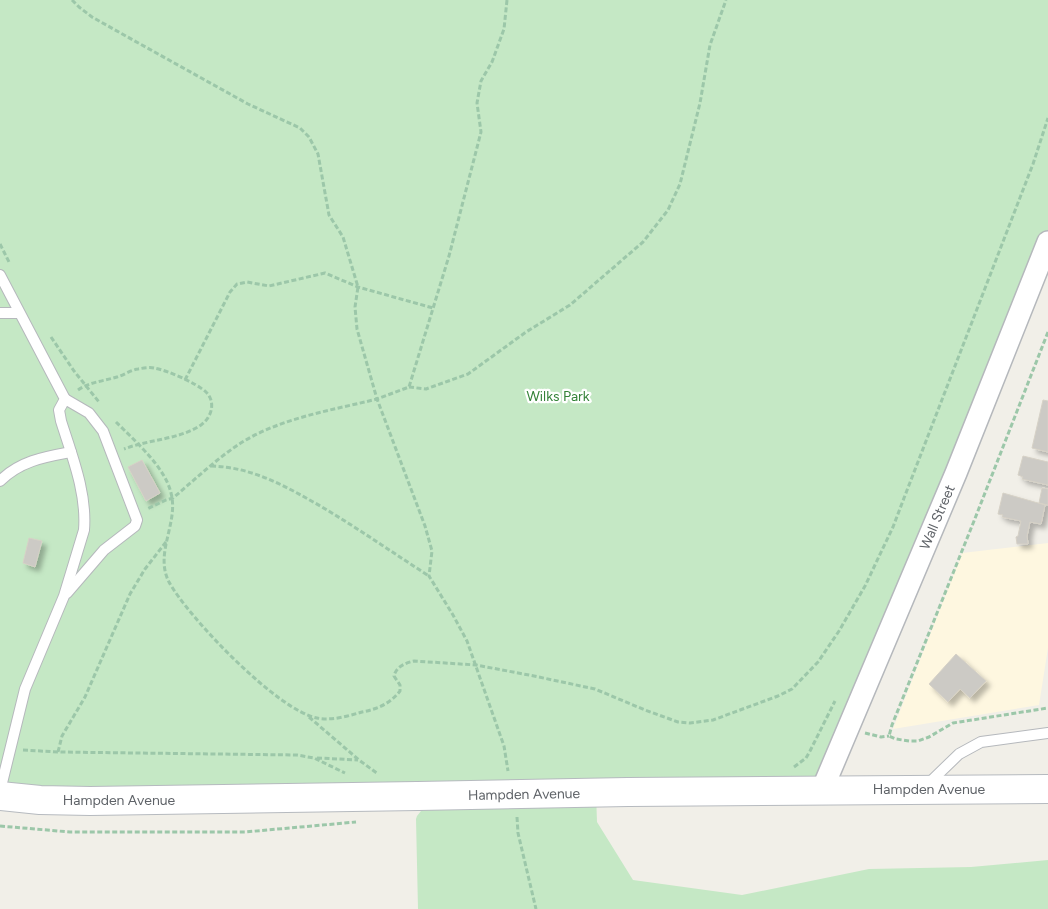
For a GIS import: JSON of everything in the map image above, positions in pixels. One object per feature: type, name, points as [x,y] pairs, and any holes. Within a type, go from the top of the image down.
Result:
[{"type":"main road","name":"Hampden Avenue","points":[[0,796],[40,800],[90,801],[628,792],[1048,789]]},
{"type":"street","name":"Wall Street","points":[[822,790],[956,473],[1048,242]]},
{"type":"lane","points":[[0,275],[18,313],[65,399],[89,413],[106,437],[137,520],[135,526],[104,550],[64,596]]},
{"type":"lane","points":[[0,313],[18,313]]},
{"type":"lane","points":[[0,791],[25,689],[64,596],[84,530],[82,490],[59,410],[65,399]]},
{"type":"lane","points":[[0,480],[14,469],[32,460],[70,452]]},
{"type":"lane","points":[[923,789],[959,754],[981,742],[1048,733]]},
{"type":"path","points":[[72,0],[92,17],[214,86],[300,128],[309,137],[318,154],[329,216],[343,237],[358,287],[355,307],[357,329],[377,399],[425,526],[432,551],[429,576]]},
{"type":"path","points":[[410,387],[449,256],[481,132],[477,103],[481,81],[492,62],[504,29],[508,0]]},
{"type":"path","points":[[136,516],[173,498],[233,448],[274,427],[377,399],[410,387],[426,389],[468,374],[526,332],[570,305],[643,242],[668,210],[680,184],[700,103],[710,45],[726,0]]},
{"type":"path","points":[[307,715],[321,719],[337,718],[387,704],[400,689],[400,684],[394,676],[395,672],[411,662],[476,665],[595,689],[668,718],[690,723],[713,720],[792,689],[818,662],[840,631],[873,571],[893,527],[1033,164],[1048,118]]},
{"type":"path","points":[[185,380],[230,292],[237,284],[247,282],[269,286],[325,273],[358,287],[433,308]]},
{"type":"path","points":[[1048,332],[889,736],[896,739],[918,741],[953,723],[1048,708]]},
{"type":"path","points":[[53,340],[85,385],[104,407]]},
{"type":"path","points":[[65,399],[85,385],[118,377],[138,369],[153,368],[185,380],[205,392],[208,396],[212,406],[202,424],[181,435],[137,444],[112,453]]},
{"type":"path","points":[[9,748],[58,752],[297,755],[314,758],[359,760],[307,715],[282,701],[255,678],[208,631],[182,600],[169,581],[164,567],[166,541],[173,516],[173,498],[167,480],[112,417]]},
{"type":"path","points":[[211,466],[227,466],[255,473],[286,487],[352,525],[429,576],[454,615],[467,641],[504,746],[509,774]]},
{"type":"path","points":[[58,752],[62,736],[85,697],[130,594],[145,569],[166,541]]},
{"type":"path","points":[[787,770],[806,758],[835,702]]},
{"type":"path","points":[[314,758],[348,774]]},
{"type":"path","points":[[516,813],[518,833],[536,909]]},
{"type":"path","points":[[0,826],[70,832],[245,832],[364,821]]},
{"type":"shaded area","points":[[1048,543],[1048,648],[1039,705],[893,729],[962,553]]},
{"type":"green space","name":"Wilks Park","points":[[0,0],[1048,0],[1048,242],[822,790],[596,793],[597,822],[633,880],[742,895],[869,869],[971,867],[1048,860],[1048,909],[418,909],[416,819],[421,811],[421,796],[0,796]]},
{"type":"building","points":[[1043,400],[1048,401],[1048,452],[1032,448]]},
{"type":"building","points":[[1023,456],[1048,462],[1048,485],[1022,479],[1023,477],[1018,475]]},
{"type":"building","points":[[142,460],[160,493],[146,501],[128,467]]},
{"type":"building","points":[[1042,488],[1048,489],[1048,505],[1039,503]]},
{"type":"building","points":[[1003,493],[1045,505],[1041,524],[1030,522],[1027,536],[1028,544],[1017,544],[1016,537],[1018,536],[1021,521],[1002,517],[1003,515],[998,514]]},
{"type":"building","points":[[29,538],[42,541],[35,567],[23,563]]},
{"type":"building","points":[[956,654],[986,681],[970,698],[960,689],[948,702],[929,684]]}]
